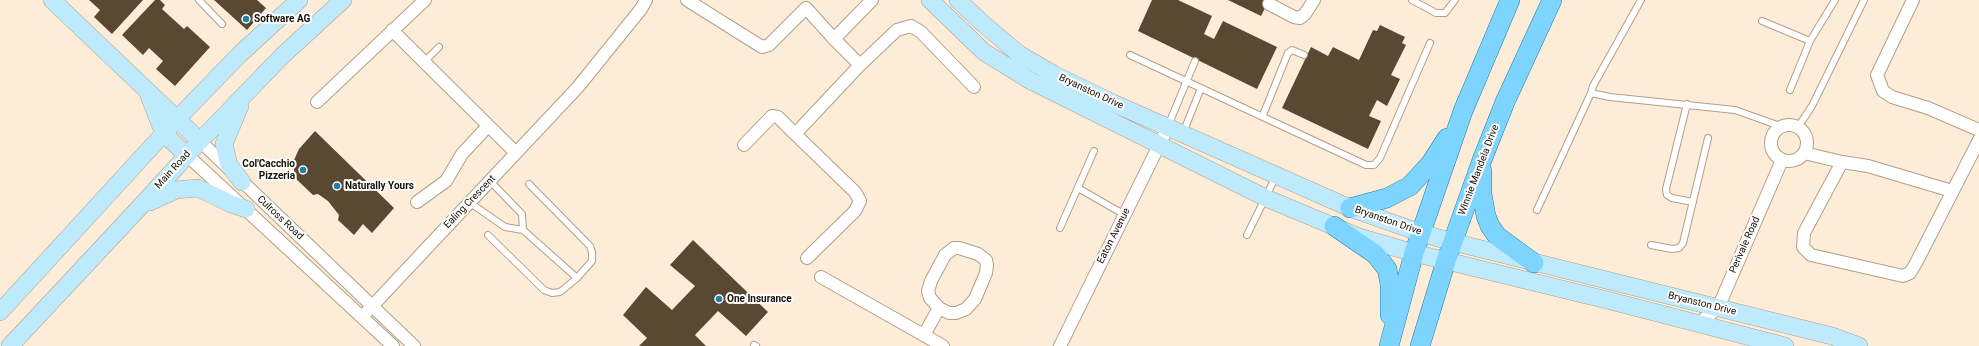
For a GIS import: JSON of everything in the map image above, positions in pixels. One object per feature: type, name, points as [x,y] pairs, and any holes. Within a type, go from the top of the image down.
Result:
[{"type":"main road","name":"Culross Road","points":[[52,0],[200,141]]},
{"type":"main road","points":[[0,312],[177,119],[240,54],[299,0]]},
{"type":"main road","name":"Main Road","points":[[10,346],[246,93],[288,51],[343,0]]},
{"type":"main road","name":"Bryanston Drive","points":[[930,0],[970,40],[995,60],[1060,96],[1266,198],[1359,237],[1414,253],[1699,323],[1785,346]]},
{"type":"main road","name":"Bryanston Drive","points":[[958,0],[980,22],[1019,54],[1055,75],[1276,176],[1350,208],[1421,233],[1453,242],[1832,336],[1860,346]]},
{"type":"main road","points":[[1389,346],[1414,253],[1464,112],[1510,0]]},
{"type":"main road","name":"Winnie Mandela Drive","points":[[1420,346],[1446,261],[1482,160],[1508,95],[1552,0]]},
{"type":"main road","name":"Culross Road","points":[[146,90],[164,134],[187,155]]},
{"type":"main road","points":[[242,182],[229,165],[224,144],[227,134],[246,93]]},
{"type":"main road","points":[[1350,208],[1387,198],[1410,186],[1431,163],[1464,112]]},
{"type":"main road","points":[[1482,160],[1482,194],[1486,216],[1490,226],[1497,236],[1534,263]]},
{"type":"main road","points":[[139,208],[167,193],[189,187],[198,188],[231,204],[246,209]]},
{"type":"main road","points":[[1334,226],[1375,254],[1387,269],[1390,284],[1391,309],[1389,346]]},
{"type":"street","points":[[317,102],[425,0]]},
{"type":"street","name":"Ealing Crescent","points":[[362,317],[578,86],[641,9],[646,0]]},
{"type":"street","points":[[687,0],[756,45],[764,48],[769,45],[810,4],[834,39],[860,65]]},
{"type":"street","points":[[834,39],[872,0]]},
{"type":"street","points":[[1269,4],[1294,17],[1300,18],[1305,14],[1314,0]]},
{"type":"street","points":[[1913,0],[1877,75],[1883,91],[1892,97],[1928,108],[1979,130]]},
{"type":"street","points":[[795,134],[860,65],[897,30],[911,26],[921,32],[974,87]]},
{"type":"street","points":[[392,30],[516,153]]},
{"type":"street","points":[[744,145],[772,116],[778,117],[855,192],[860,202],[856,211],[807,258]]},
{"type":"street","points":[[1791,124],[1798,127],[1806,135],[1807,141],[1804,153],[1795,160],[1782,160],[1777,157],[1771,147],[1772,135],[1780,126],[1791,124]]},
{"type":"street","points":[[417,202],[446,181],[462,154],[488,126]]},
{"type":"street","name":"Eaton Avenue","points":[[1060,346],[1159,146],[1175,130]]},
{"type":"street","points":[[1842,162],[1804,233],[1803,248],[1811,255],[1903,276],[1910,273],[1916,263],[1979,140]]},
{"type":"street","name":"Culross Road","points":[[200,141],[414,346]]},
{"type":"street","points":[[1804,153],[1842,162],[1868,166],[1952,191]]},
{"type":"street","name":"Culross Road","points":[[187,155],[393,346]]},
{"type":"street","name":"Perivale Road","points":[[1699,323],[1718,308],[1782,160]]},
{"type":"street","points":[[954,248],[959,248],[978,254],[986,260],[986,273],[971,305],[962,312],[956,313],[949,313],[939,308],[930,298],[928,291],[931,281],[945,255],[954,248]]},
{"type":"street","points":[[821,277],[943,346]]},
{"type":"street","points":[[924,335],[939,308]]},
{"type":"lane","points":[[199,0],[222,24]]},
{"type":"lane","points":[[1412,0],[1436,12],[1445,13],[1455,0]]},
{"type":"lane","points":[[1537,210],[1593,86],[1640,0]]},
{"type":"lane","points":[[1790,90],[1810,41],[1835,0]]},
{"type":"lane","points":[[1798,127],[1812,106],[1864,0]]},
{"type":"lane","points":[[1762,21],[1810,41]]},
{"type":"lane","points":[[1130,55],[1200,88],[1263,115],[1366,164],[1374,165],[1380,158],[1430,43]]},
{"type":"lane","points":[[424,62],[439,48]]},
{"type":"lane","points":[[1263,115],[1288,53],[1292,50],[1304,55]]},
{"type":"lane","points":[[1175,130],[1186,81],[1195,61]]},
{"type":"lane","points":[[1175,130],[1200,88]]},
{"type":"lane","points":[[1591,93],[1610,97],[1735,110],[1780,126]]},
{"type":"lane","points":[[1687,104],[1666,189],[1667,195],[1672,198],[1693,202]]},
{"type":"lane","points":[[1650,245],[1672,249],[1679,248],[1683,242],[1708,138]]},
{"type":"lane","points":[[1060,228],[1094,151]]},
{"type":"lane","points":[[1247,235],[1276,176]]},
{"type":"lane","points":[[490,181],[522,214],[523,230]]},
{"type":"lane","points":[[488,235],[544,290],[552,293],[560,292],[577,278],[592,261],[590,246],[529,184]]},
{"type":"lane","points":[[1078,188],[1125,214]]},
{"type":"lane","points":[[469,202],[505,227],[523,230],[577,278]]},
{"type":"building","points":[[89,0],[143,0],[112,34],[94,17],[100,10]]},
{"type":"building","points":[[155,0],[160,0],[165,5],[162,9],[184,29],[187,26],[210,47],[175,86],[156,69],[163,61],[149,48],[143,55],[122,35]]},
{"type":"building","name":"Software AG","points":[[214,0],[257,0],[266,8],[247,30]]},
{"type":"building","points":[[1152,0],[1178,0],[1212,16],[1204,34],[1214,39],[1223,21],[1277,47],[1257,89],[1138,31]]},
{"type":"building","points":[[1228,0],[1269,0],[1261,16]]},
{"type":"building","points":[[1380,25],[1405,37],[1402,43],[1406,45],[1391,75],[1400,79],[1387,106],[1377,100],[1369,116],[1381,121],[1368,149],[1282,108],[1311,47],[1328,56],[1333,47],[1359,60],[1373,30],[1377,31]]},
{"type":"building","name":"Naturally Yours","points":[[315,131],[394,208],[372,233],[363,224],[354,235],[338,220],[339,215],[328,201],[318,194],[313,195],[294,177],[294,160],[299,149]]},
{"type":"building","name":"One Insurance","points":[[693,240],[768,312],[746,336],[718,311],[695,335],[706,346],[639,346],[647,338],[623,315],[646,287],[672,310],[695,286],[670,265]]},
{"type":"place","name":"Software AG","points":[[246,19]]},
{"type":"place","name":"Col'Cacchio Pizzeria","points":[[303,170]]},
{"type":"place","name":"Naturally Yours","points":[[337,186]]},
{"type":"place","name":"One Insurance","points":[[719,299]]}]
